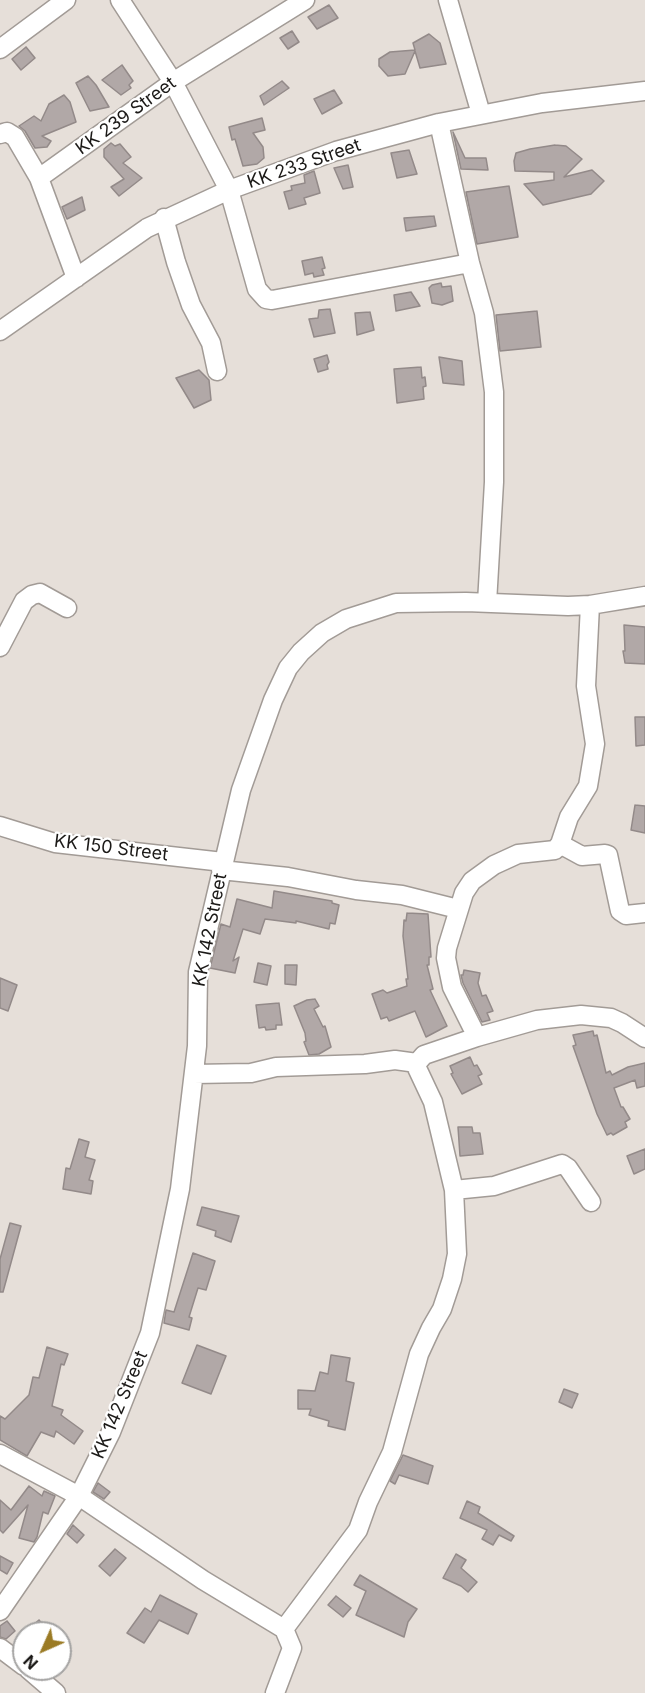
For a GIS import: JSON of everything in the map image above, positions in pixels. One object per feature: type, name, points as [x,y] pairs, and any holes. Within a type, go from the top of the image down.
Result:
[{"type":"street","points":[[0,49],[66,0]]},
{"type":"street","points":[[120,0],[173,82],[229,190],[258,289],[266,299],[272,300],[470,264]]},
{"type":"street","name":"KK 239 Street","points":[[39,178],[173,82],[305,0]]},
{"type":"street","points":[[448,0],[481,114]]},
{"type":"street","name":"KK 233 Street","points":[[0,331],[147,228],[164,218],[229,190],[336,151],[438,123],[542,103],[645,91]]},
{"type":"street","points":[[438,123],[470,264],[484,313],[494,392],[494,482],[487,603]]},
{"type":"street","points":[[0,134],[8,132],[15,137],[39,178],[76,278]]},
{"type":"street","points":[[164,218],[191,305],[211,343],[217,371]]},
{"type":"street","points":[[0,647],[24,601],[32,595],[40,593],[67,608]]},
{"type":"street","name":"KK 142 Street","points":[[0,1611],[79,1496],[111,1432],[150,1333],[180,1189],[194,1074],[198,972],[222,866],[250,760],[276,692],[288,668],[301,652],[322,633],[346,619],[396,603],[590,605],[645,596]]},
{"type":"street","points":[[477,1037],[452,987],[446,958],[458,909],[467,887],[479,875],[518,854],[552,851],[560,844],[569,817],[588,786],[595,744],[586,686],[590,605]]},
{"type":"street","name":"KK 150 Street","points":[[0,826],[55,843],[222,866],[356,890],[402,895],[458,909]]},
{"type":"street","points":[[560,844],[582,856],[609,855],[620,911],[626,915],[645,914]]},
{"type":"street","points":[[284,1629],[358,1530],[368,1502],[392,1452],[419,1354],[442,1309],[452,1279],[457,1254],[454,1190],[433,1102],[417,1068],[417,1063],[424,1055],[477,1037],[537,1020],[581,1015],[611,1018],[645,1038]]},
{"type":"street","points":[[194,1074],[251,1073],[276,1067],[365,1064],[395,1060],[417,1063]]},
{"type":"street","points":[[454,1190],[494,1186],[562,1164],[568,1167],[591,1202]]},
{"type":"street","points":[[0,1454],[79,1496],[203,1580],[284,1629],[292,1648],[275,1693]]},
{"type":"street","points":[[42,1681],[56,1693]]},
{"type":"building","points":[[329,5],[338,18],[317,29],[308,17]]},
{"type":"building","points":[[292,31],[299,42],[288,49],[280,38]]},
{"type":"building","points":[[429,34],[440,43],[446,64],[420,68],[415,51],[405,74],[388,76],[379,66],[379,59],[390,52],[415,50],[413,43]]},
{"type":"building","points":[[26,47],[35,58],[21,70],[12,59]]},
{"type":"building","points":[[122,65],[133,81],[129,85],[131,88],[121,95],[102,80]]},
{"type":"building","points":[[88,76],[109,107],[90,111],[76,83]]},
{"type":"building","points":[[282,81],[289,88],[264,105],[260,96]]},
{"type":"building","points":[[334,90],[342,103],[322,114],[314,99]]},
{"type":"building","points":[[64,95],[70,102],[76,122],[42,136],[51,141],[47,147],[35,148],[25,131],[19,126],[34,116],[41,121],[49,104]]},
{"type":"building","points":[[262,118],[265,130],[253,133],[263,147],[264,158],[257,164],[243,166],[229,127]]},
{"type":"building","points":[[453,132],[465,158],[486,158],[488,170],[461,169]]},
{"type":"building","points":[[111,143],[115,146],[120,144],[131,157],[123,163],[142,178],[119,196],[111,187],[124,179],[104,157],[104,149]]},
{"type":"building","points":[[555,145],[566,146],[582,159],[564,177],[592,170],[604,181],[591,194],[543,205],[524,184],[554,180],[554,172],[515,171],[514,161],[516,153]]},
{"type":"building","points":[[409,150],[417,174],[397,178],[391,153]]},
{"type":"building","points":[[348,165],[353,187],[343,189],[334,168]]},
{"type":"building","points":[[314,171],[320,193],[304,198],[306,204],[289,209],[284,192],[292,190],[291,186],[305,183],[304,175]]},
{"type":"building","points":[[509,186],[518,237],[477,244],[466,192]]},
{"type":"building","points":[[82,197],[85,210],[67,219],[62,207]]},
{"type":"building","points":[[434,216],[436,226],[406,231],[404,218]]},
{"type":"building","points":[[322,257],[324,275],[314,277],[313,273],[305,275],[302,261]]},
{"type":"building","points":[[441,283],[442,287],[451,286],[453,301],[442,305],[432,303],[429,288]]},
{"type":"building","points":[[411,292],[420,306],[396,311],[394,295]]},
{"type":"building","points":[[330,309],[335,333],[314,337],[309,319],[318,318],[319,310]]},
{"type":"building","points":[[537,311],[541,347],[500,351],[496,315]]},
{"type":"building","points":[[370,312],[374,330],[357,335],[355,313]]},
{"type":"building","points":[[327,355],[328,369],[318,372],[314,359]]},
{"type":"building","points":[[439,357],[462,361],[464,385],[443,383]]},
{"type":"building","points":[[421,367],[422,378],[425,377],[426,386],[423,387],[424,399],[397,403],[394,369]]},
{"type":"building","points":[[199,370],[209,380],[211,400],[194,408],[176,378]]},
{"type":"building","points":[[624,625],[645,627],[645,664],[625,663]]},
{"type":"building","points":[[635,717],[645,717],[645,745],[636,746]]},
{"type":"building","points":[[635,805],[645,806],[645,833],[631,830]]},
{"type":"building","points":[[274,891],[332,901],[339,905],[335,924],[330,923],[329,929],[296,921],[296,923],[265,919],[260,934],[243,929],[233,961],[239,957],[235,973],[210,968],[221,924],[230,927],[237,899],[272,908]]},
{"type":"building","points":[[407,913],[428,914],[431,957],[427,965],[433,989],[430,990],[447,1026],[426,1037],[415,1011],[389,1021],[387,1017],[381,1019],[372,994],[383,990],[387,993],[407,986],[403,936]]},
{"type":"building","points":[[258,963],[271,966],[267,985],[254,982]]},
{"type":"building","points":[[285,965],[297,965],[296,985],[285,984]]},
{"type":"building","points":[[464,970],[480,973],[478,983],[482,996],[486,995],[493,1011],[487,1013],[490,1020],[482,1022],[463,983],[461,975]]},
{"type":"building","points":[[0,978],[17,985],[8,1011],[0,1008]]},
{"type":"building","points":[[315,999],[319,1006],[314,1009],[323,1027],[325,1026],[331,1047],[319,1054],[309,1055],[304,1042],[306,1041],[305,1033],[294,1006]]},
{"type":"building","points":[[279,1003],[282,1025],[276,1025],[276,1029],[259,1028],[256,1005]]},
{"type":"building","points":[[593,1031],[594,1036],[597,1035],[606,1073],[610,1071],[612,1075],[628,1067],[645,1063],[645,1086],[637,1088],[635,1080],[614,1088],[621,1107],[630,1119],[625,1122],[627,1127],[613,1135],[611,1133],[607,1135],[597,1114],[573,1046],[576,1045],[573,1035]]},
{"type":"building","points":[[470,1057],[474,1066],[477,1065],[482,1074],[478,1076],[482,1084],[462,1094],[451,1074],[453,1073],[450,1066]]},
{"type":"building","points":[[458,1127],[472,1127],[473,1133],[480,1133],[483,1154],[460,1156]]},
{"type":"building","points":[[79,1139],[89,1142],[85,1157],[95,1160],[89,1180],[93,1181],[91,1194],[63,1189],[66,1168],[70,1169]]},
{"type":"building","points":[[645,1149],[645,1169],[634,1174],[627,1156]]},
{"type":"building","points":[[202,1207],[239,1216],[231,1242],[215,1236],[216,1231],[197,1225]]},
{"type":"building","points":[[10,1223],[21,1226],[3,1292],[0,1292],[0,1259]]},
{"type":"building","points":[[193,1253],[215,1261],[206,1290],[198,1288],[189,1317],[192,1318],[189,1330],[164,1323],[166,1310],[174,1312]]},
{"type":"building","points":[[197,1345],[226,1356],[211,1394],[182,1383]]},
{"type":"building","points":[[47,1347],[68,1354],[64,1365],[61,1364],[52,1406],[63,1410],[61,1415],[83,1431],[74,1444],[56,1431],[54,1437],[41,1432],[27,1456],[0,1440],[0,1416],[5,1419],[29,1395],[33,1377],[39,1378]]},
{"type":"building","points":[[331,1355],[350,1358],[346,1381],[354,1383],[345,1430],[328,1426],[329,1421],[309,1415],[311,1409],[298,1409],[298,1390],[315,1391],[320,1372],[328,1374]]},
{"type":"building","points":[[564,1389],[578,1394],[572,1408],[559,1402]]},
{"type":"building","points":[[403,1455],[433,1466],[428,1484],[399,1475],[395,1484],[390,1481]]},
{"type":"building","points":[[98,1483],[110,1492],[104,1499],[93,1492]]},
{"type":"building","points":[[29,1486],[42,1496],[44,1491],[55,1496],[48,1514],[43,1512],[34,1542],[19,1538],[28,1505],[3,1533],[0,1530],[0,1500],[11,1510]]},
{"type":"building","points":[[467,1501],[480,1507],[478,1513],[514,1536],[511,1541],[499,1535],[493,1545],[482,1539],[487,1530],[460,1518]]},
{"type":"building","points":[[73,1525],[84,1535],[77,1543],[67,1534]]},
{"type":"building","points":[[115,1549],[126,1558],[110,1576],[99,1566]]},
{"type":"building","points":[[456,1554],[466,1560],[461,1568],[477,1582],[468,1592],[461,1586],[443,1578]]},
{"type":"building","points":[[0,1556],[13,1563],[7,1574],[0,1570]]},
{"type":"building","points":[[360,1575],[417,1609],[408,1622],[404,1637],[356,1615],[366,1591],[354,1585]]},
{"type":"building","points":[[160,1595],[197,1614],[188,1634],[159,1620],[144,1643],[127,1633],[145,1608],[151,1612]]},
{"type":"building","points":[[336,1596],[351,1608],[343,1617],[328,1605]]},
{"type":"building","points":[[7,1621],[12,1627],[12,1634],[6,1639],[0,1637],[0,1626]]}]
